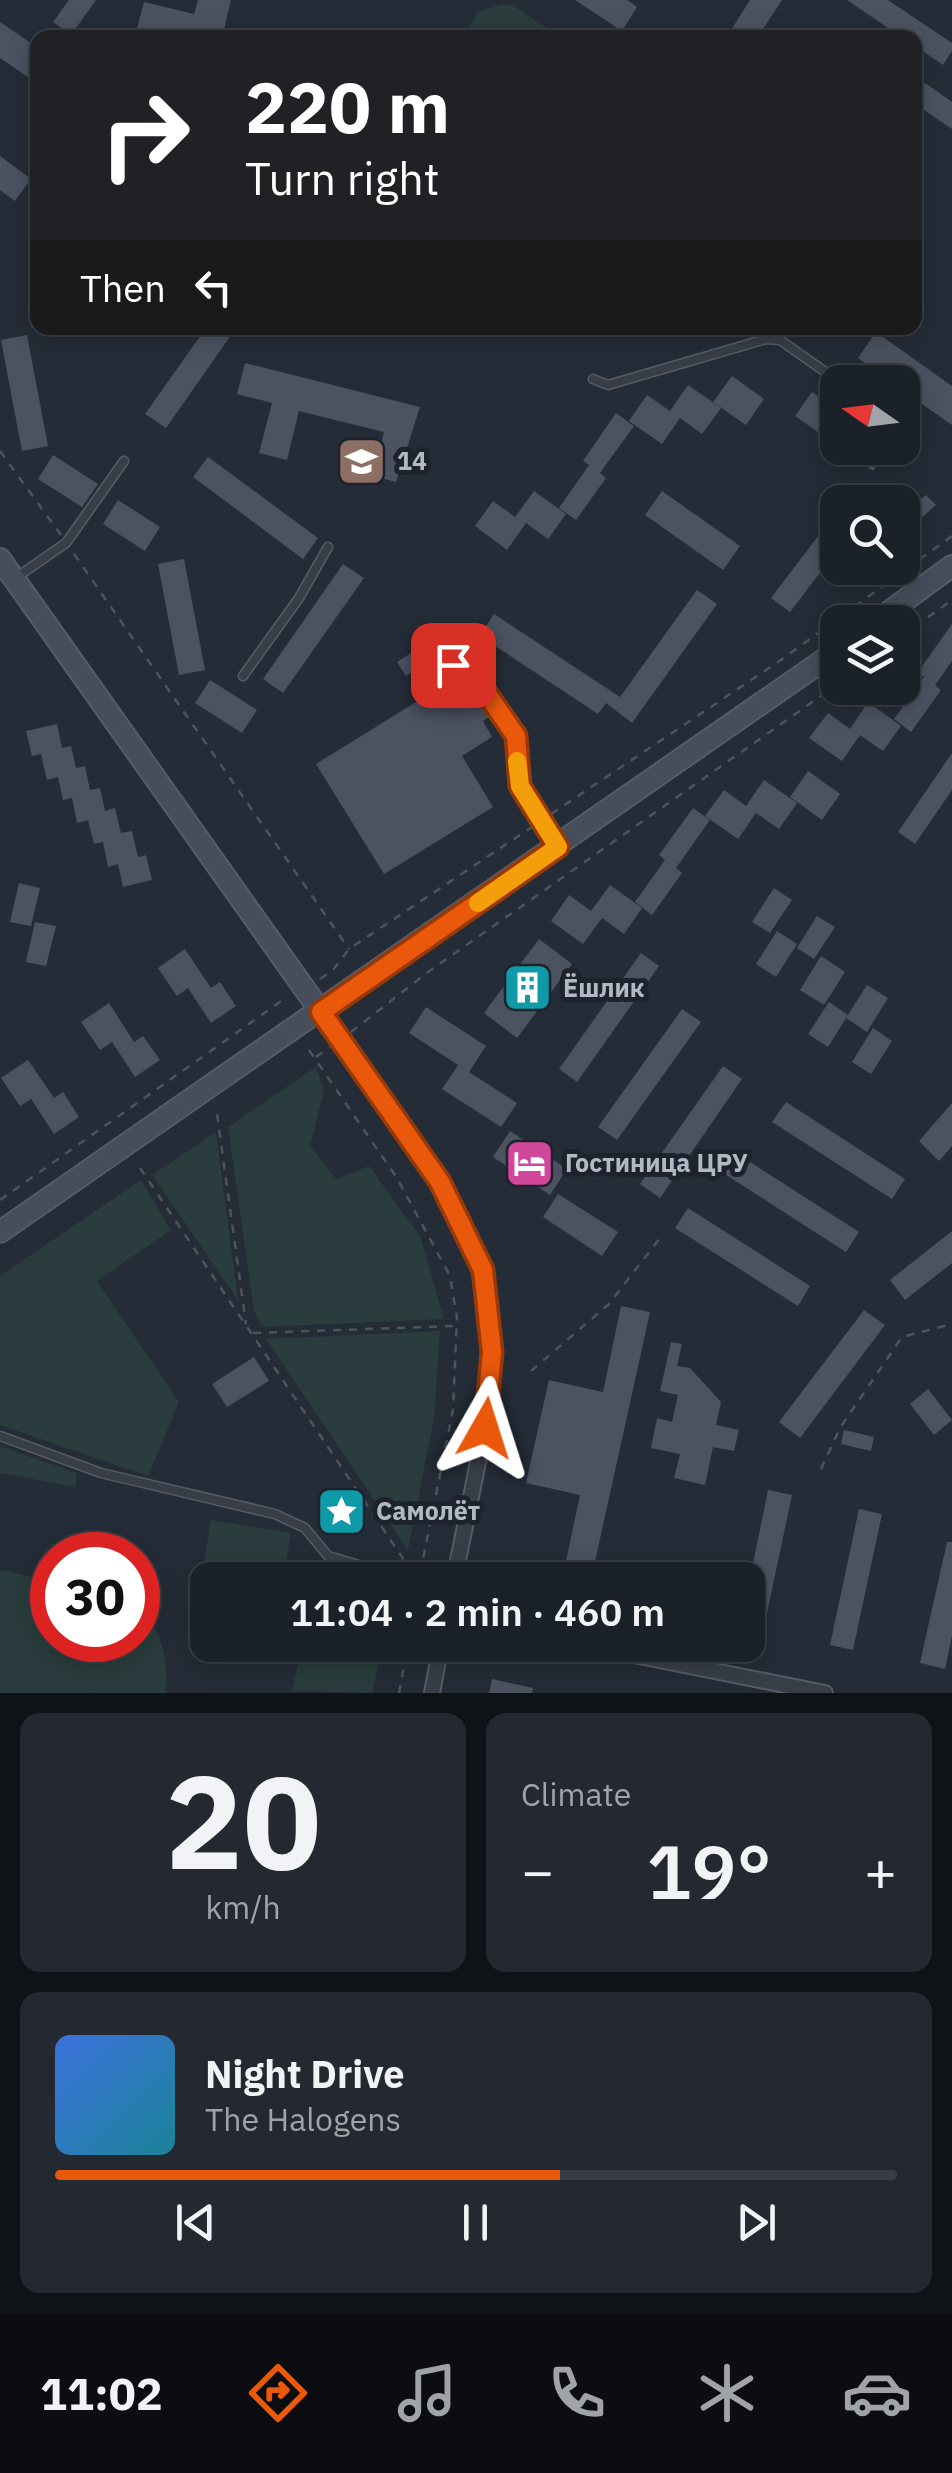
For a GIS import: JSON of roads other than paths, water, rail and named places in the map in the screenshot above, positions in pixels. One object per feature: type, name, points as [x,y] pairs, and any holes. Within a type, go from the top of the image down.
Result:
[{"type":"street","points":[[0,559],[440,1182],[483,1270],[492,1352],[485,1428],[458,1562]]},
{"type":"street","points":[[898,605],[952,566]]},
{"type":"street","points":[[0,1232],[820,663]]},
{"type":"street","points":[[432,1693],[438,1662]]},
{"type":"street","points":[[669,1662],[825,1693]]},
{"type":"lane","points":[[593,379],[608,386],[766,340],[780,340],[820,370]]},
{"type":"lane","points":[[14,578],[66,543],[124,461]]},
{"type":"lane","points":[[243,676],[299,598],[328,547]]},
{"type":"lane","points":[[416,682],[453,665],[474,675],[516,736],[520,786],[558,847]]},
{"type":"lane","points":[[0,1436],[101,1473],[275,1514],[305,1528],[328,1556],[350,1562]]},
{"type":"place","name":"14","points":[[362,461]]},
{"type":"place","name":"Ёшлик","points":[[528,988]]},
{"type":"place","name":"Гостиница ЦРУ","points":[[530,1163]]},
{"type":"place","name":"Самолёт","points":[[341,1511]]}]
